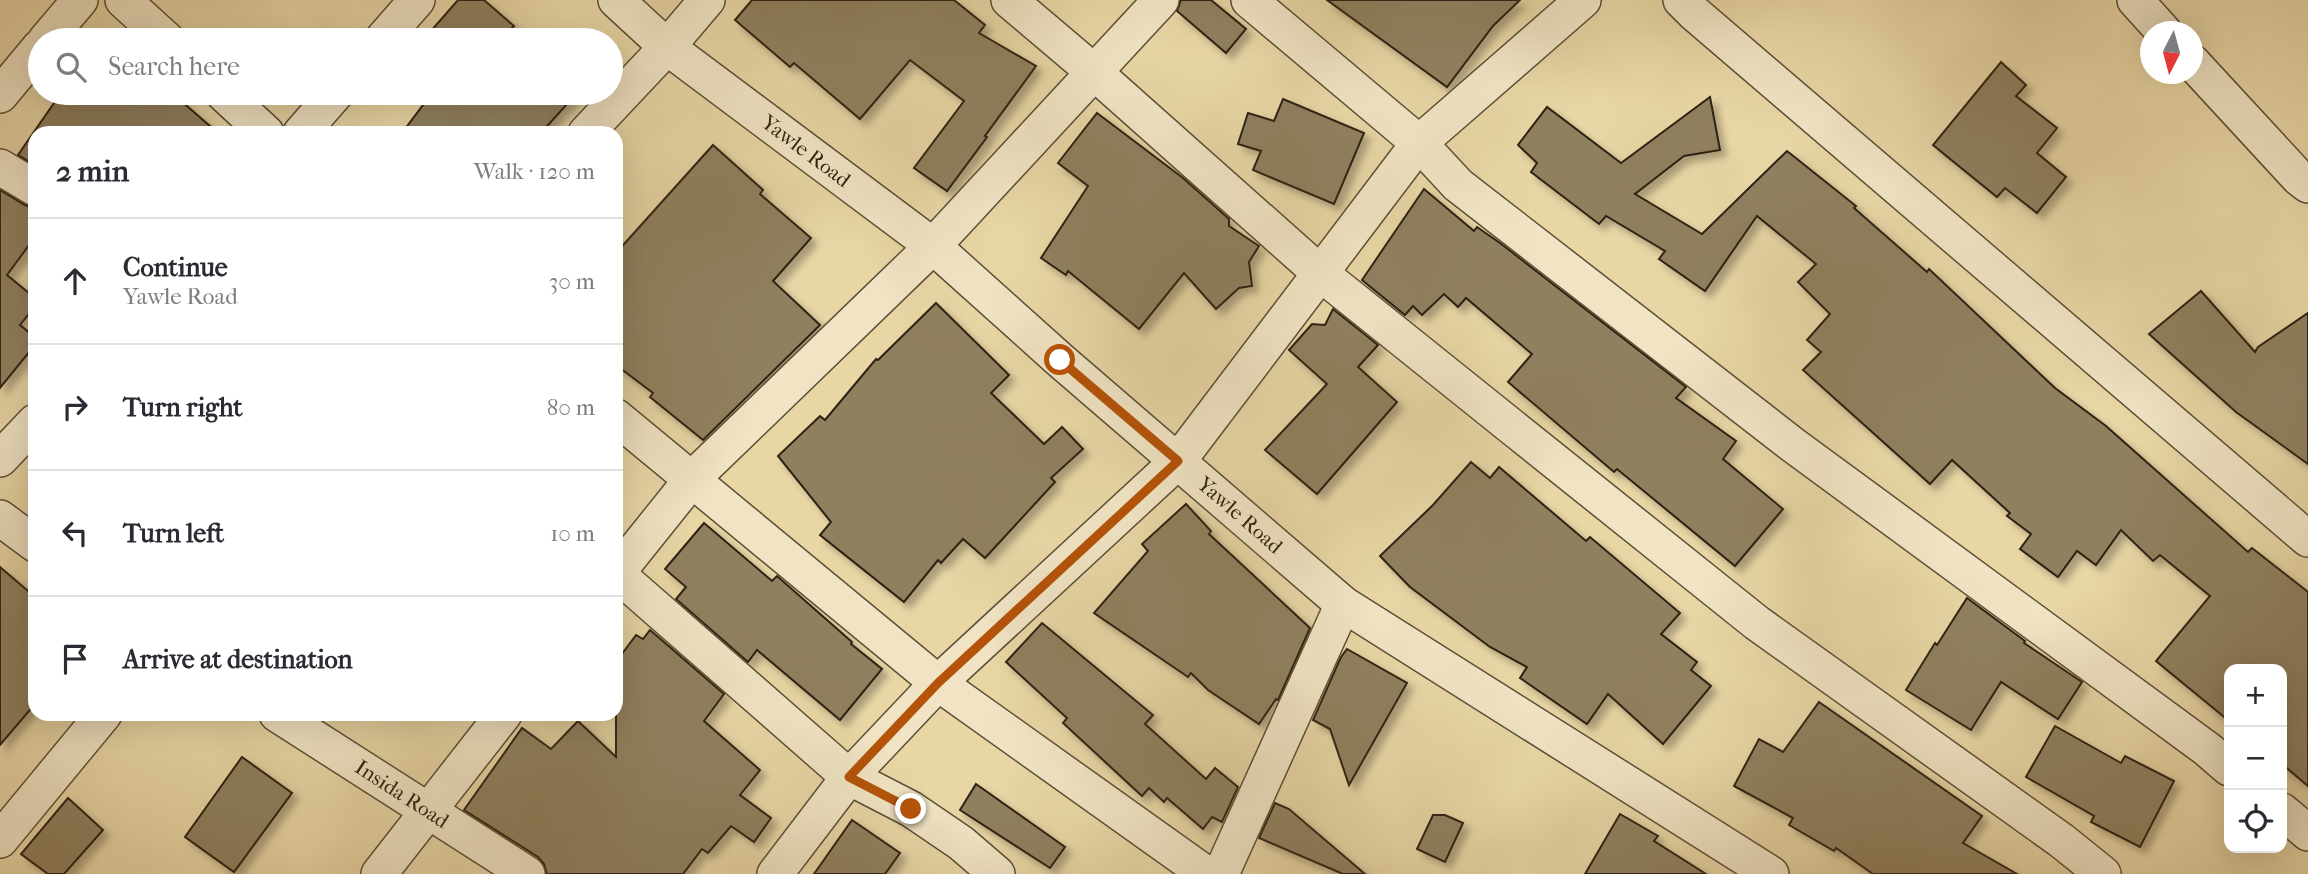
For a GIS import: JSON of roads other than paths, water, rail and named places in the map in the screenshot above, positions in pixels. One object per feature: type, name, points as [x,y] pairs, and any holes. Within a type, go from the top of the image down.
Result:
[{"type":"street","points":[[56,28],[80,0]]},
{"type":"street","points":[[123,0],[154,28]]},
{"type":"street","points":[[392,28],[417,0]]},
{"type":"street","name":"Yawle Road","points":[[616,0],[667,47],[933,246],[1060,360],[1343,604],[1771,874]]},
{"type":"street","points":[[623,94],[707,0]]},
{"type":"street","points":[[1009,0],[1320,273],[1757,623],[2062,841],[2103,874]]},
{"type":"street","points":[[623,565],[693,478],[933,246],[1161,0]]},
{"type":"street","points":[[1249,0],[1419,143],[1458,186],[1793,445],[2224,764]]},
{"type":"street","points":[[775,874],[849,777],[938,683],[1178,461],[1419,143],[1583,0]]},
{"type":"street","points":[[1681,0],[2308,539]]},
{"type":"street","points":[[2136,0],[2154,21]]},
{"type":"street","points":[[0,95],[28,61]]},
{"type":"street","points":[[2203,73],[2308,185]]},
{"type":"street","points":[[236,105],[259,126]]},
{"type":"street","points":[[307,126],[326,105]]},
{"type":"street","points":[[593,126],[612,105]]},
{"type":"street","points":[[0,167],[28,184]]},
{"type":"street","points":[[623,423],[938,683],[1206,874]]},
{"type":"street","points":[[0,458],[28,429]]},
{"type":"street","points":[[0,518],[28,539]]},
{"type":"street","points":[[623,580],[849,777],[911,809],[998,874]]},
{"type":"street","points":[[1221,874],[1343,604]]},
{"type":"street","points":[[0,841],[98,721]]},
{"type":"street","name":"Insida Road","points":[[289,721],[527,874]]},
{"type":"street","points":[[380,874],[498,721]]},
{"type":"street","points":[[2287,815],[2308,833]]}]
